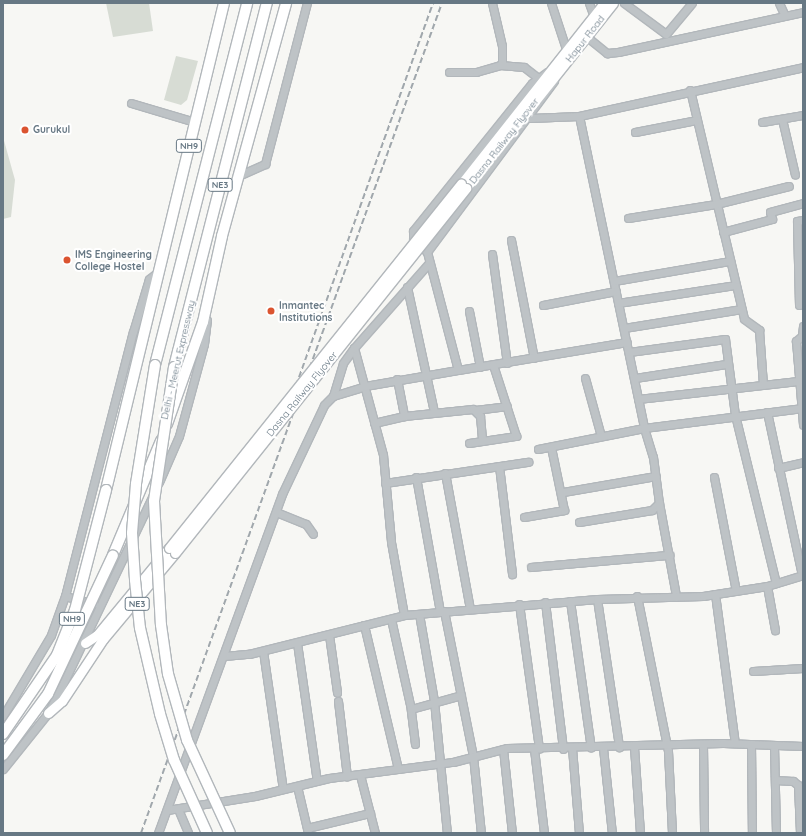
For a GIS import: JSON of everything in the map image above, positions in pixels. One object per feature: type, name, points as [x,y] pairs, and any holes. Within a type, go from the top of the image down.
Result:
[{"type":"highway","name":"NH9","points":[[3,734],[44,678],[75,610],[224,3]]},
{"type":"highway","name":"Delhi - Meerut Expressway","points":[[207,833],[174,760],[160,714],[140,628],[132,533],[136,484],[155,365],[247,3]]},
{"type":"highway","name":"Delhi - Meerut Expressway","points":[[230,833],[187,740],[168,674],[160,625],[154,501],[174,367],[267,3]]},
{"type":"highway","name":"NH9","points":[[3,755],[48,694],[113,555],[179,395],[210,292],[238,176],[286,3]]},
{"type":"main road","name":"Hapur Road","points":[[554,73],[567,52],[604,3]]},
{"type":"main road","name":"Hapur Road","points":[[554,73],[587,37],[613,3]]},
{"type":"main road","name":"Dasna Railway Flyover","points":[[86,643],[101,631],[554,73]]},
{"type":"main road","name":"Dasna Railway Flyover","points":[[48,713],[62,700],[87,660],[535,95]]},
{"type":"street","points":[[238,176],[265,164],[307,3]]},
{"type":"street","points":[[492,3],[502,46],[502,65]]},
{"type":"street","points":[[551,3],[567,52]]},
{"type":"street","points":[[589,3],[594,17]]},
{"type":"street","points":[[624,3],[666,34],[692,3]]},
{"type":"street","points":[[779,3],[785,16]]},
{"type":"street","points":[[587,37],[607,52],[618,52],[803,12]]},
{"type":"street","points":[[448,72],[476,72],[502,65],[524,67],[538,78]]},
{"type":"street","points":[[530,118],[579,116],[690,90],[803,67]]},
{"type":"street","points":[[458,370],[427,252],[413,239],[413,231],[538,78],[554,73]]},
{"type":"street","points":[[427,252],[530,118],[554,73]]},
{"type":"street","points":[[690,90],[741,309],[746,324],[757,326],[759,330],[763,385]]},
{"type":"street","points":[[131,103],[195,122]]},
{"type":"street","points":[[762,122],[803,115]]},
{"type":"street","points":[[579,116],[635,378],[644,428],[656,476],[659,504],[676,596]]},
{"type":"street","points":[[782,119],[795,175]]},
{"type":"street","points":[[635,132],[696,120]]},
{"type":"street","points":[[628,218],[716,204],[789,186]]},
{"type":"street","points":[[723,232],[772,219],[770,212],[803,203]]},
{"type":"street","points":[[799,305],[797,221],[803,220]]},
{"type":"street","points":[[511,240],[534,358]]},
{"type":"street","points":[[492,254],[507,363]]},
{"type":"street","points":[[614,281],[730,261]]},
{"type":"street","points":[[158,833],[276,512],[310,432],[333,396],[343,363],[354,348],[429,263]]},
{"type":"street","points":[[4,713],[27,686],[51,635],[65,596],[133,332],[149,279],[158,272]]},
{"type":"street","points":[[618,303],[735,285]]},
{"type":"street","points":[[407,287],[428,374],[434,412]]},
{"type":"street","points":[[3,769],[48,713],[58,689],[86,643],[101,606],[179,436],[204,344],[210,292]]},
{"type":"street","points":[[543,304],[616,292]]},
{"type":"street","points":[[624,328],[741,309]]},
{"type":"street","points":[[469,311],[480,367]]},
{"type":"street","points":[[803,326],[802,337],[796,340],[798,381],[803,426]]},
{"type":"street","points":[[629,352],[725,339],[726,364],[735,416],[776,583]]},
{"type":"street","points":[[333,396],[365,386],[397,379],[507,363],[627,342]]},
{"type":"street","points":[[354,348],[383,455],[385,483],[404,615]]},
{"type":"street","points":[[635,378],[726,364]]},
{"type":"street","points":[[469,443],[516,436],[493,365]]},
{"type":"street","points":[[585,378],[601,436]]},
{"type":"street","points":[[397,379],[404,416]]},
{"type":"street","points":[[638,399],[798,381]]},
{"type":"street","points":[[374,423],[404,416],[434,412],[475,410],[507,406]]},
{"type":"street","points":[[538,449],[644,428],[802,408]]},
{"type":"street","points":[[475,410],[480,416],[482,441]]},
{"type":"street","points":[[224,656],[263,651],[404,615],[545,602],[637,596],[715,594],[767,586],[803,575],[778,468],[767,412]]},
{"type":"street","points":[[524,517],[561,512],[566,505],[551,447]]},
{"type":"street","points":[[385,483],[416,477],[528,462]]},
{"type":"street","points":[[778,468],[803,462]]},
{"type":"street","points":[[499,466],[512,574]]},
{"type":"street","points":[[445,473],[470,608]]},
{"type":"street","points":[[563,492],[656,476]]},
{"type":"street","points":[[416,477],[442,611],[461,695],[472,756],[481,833]]},
{"type":"street","points":[[714,477],[736,591]]},
{"type":"street","points":[[580,522],[652,510],[659,504]]},
{"type":"street","points":[[276,512],[306,524],[313,534]]},
{"type":"street","points":[[531,567],[669,555]]},
{"type":"street","points":[[767,586],[775,630]]},
{"type":"street","points":[[715,594],[735,743]]},
{"type":"street","points":[[65,596],[101,606]]},
{"type":"street","points":[[637,596],[667,746],[672,833]]},
{"type":"street","points":[[598,599],[619,747]]},
{"type":"street","points":[[570,601],[591,748]]},
{"type":"street","points":[[545,602],[563,749]]},
{"type":"street","points":[[519,604],[537,749],[544,833]]},
{"type":"street","points":[[419,614],[434,701],[442,764],[447,833]]},
{"type":"street","points":[[391,619],[411,709],[415,744]]},
{"type":"street","points":[[364,626],[398,770]]},
{"type":"street","points":[[329,635],[337,692]]},
{"type":"street","points":[[297,643],[318,780]]},
{"type":"street","points":[[263,651],[283,789]]},
{"type":"street","points":[[752,671],[803,668]]},
{"type":"street","points":[[27,686],[58,689]]},
{"type":"street","points":[[411,709],[434,701],[461,695]]},
{"type":"street","points":[[338,701],[348,776]]},
{"type":"street","points":[[167,810],[283,789],[318,780],[442,764],[503,749],[603,748],[735,743],[803,746]]},
{"type":"street","points":[[751,744],[752,833]]},
{"type":"street","points":[[703,745],[704,833]]},
{"type":"street","points":[[774,745],[776,833]]},
{"type":"street","points":[[634,747],[640,833]]},
{"type":"street","points":[[572,748],[579,833]]},
{"type":"street","points":[[603,748],[612,833]]},
{"type":"street","points":[[503,749],[512,833]]},
{"type":"street","points":[[360,775],[374,833]]},
{"type":"street","points":[[774,780],[793,781],[798,785],[800,833]]},
{"type":"street","points":[[297,786],[308,830],[370,813]]},
{"type":"street","points":[[178,809],[188,833]]},
{"type":"shaded area","points":[[106,3],[149,3],[153,31],[113,37]]},
{"type":"shaded area","points":[[176,56],[198,61],[187,100],[181,105],[164,100]]},
{"type":"shaded area","points":[[3,137],[15,180],[11,217],[3,219]]},
{"type":"railway","points":[[293,394],[433,3]]},
{"type":"railway","points":[[141,833],[442,3]]},
{"type":"place","name":"Gurukul","points":[[25,130]]},
{"type":"place","name":"IMS Engineering College Hostel","points":[[67,260]]},
{"type":"place","name":"Inmantec Institutions","points":[[271,311]]}]
